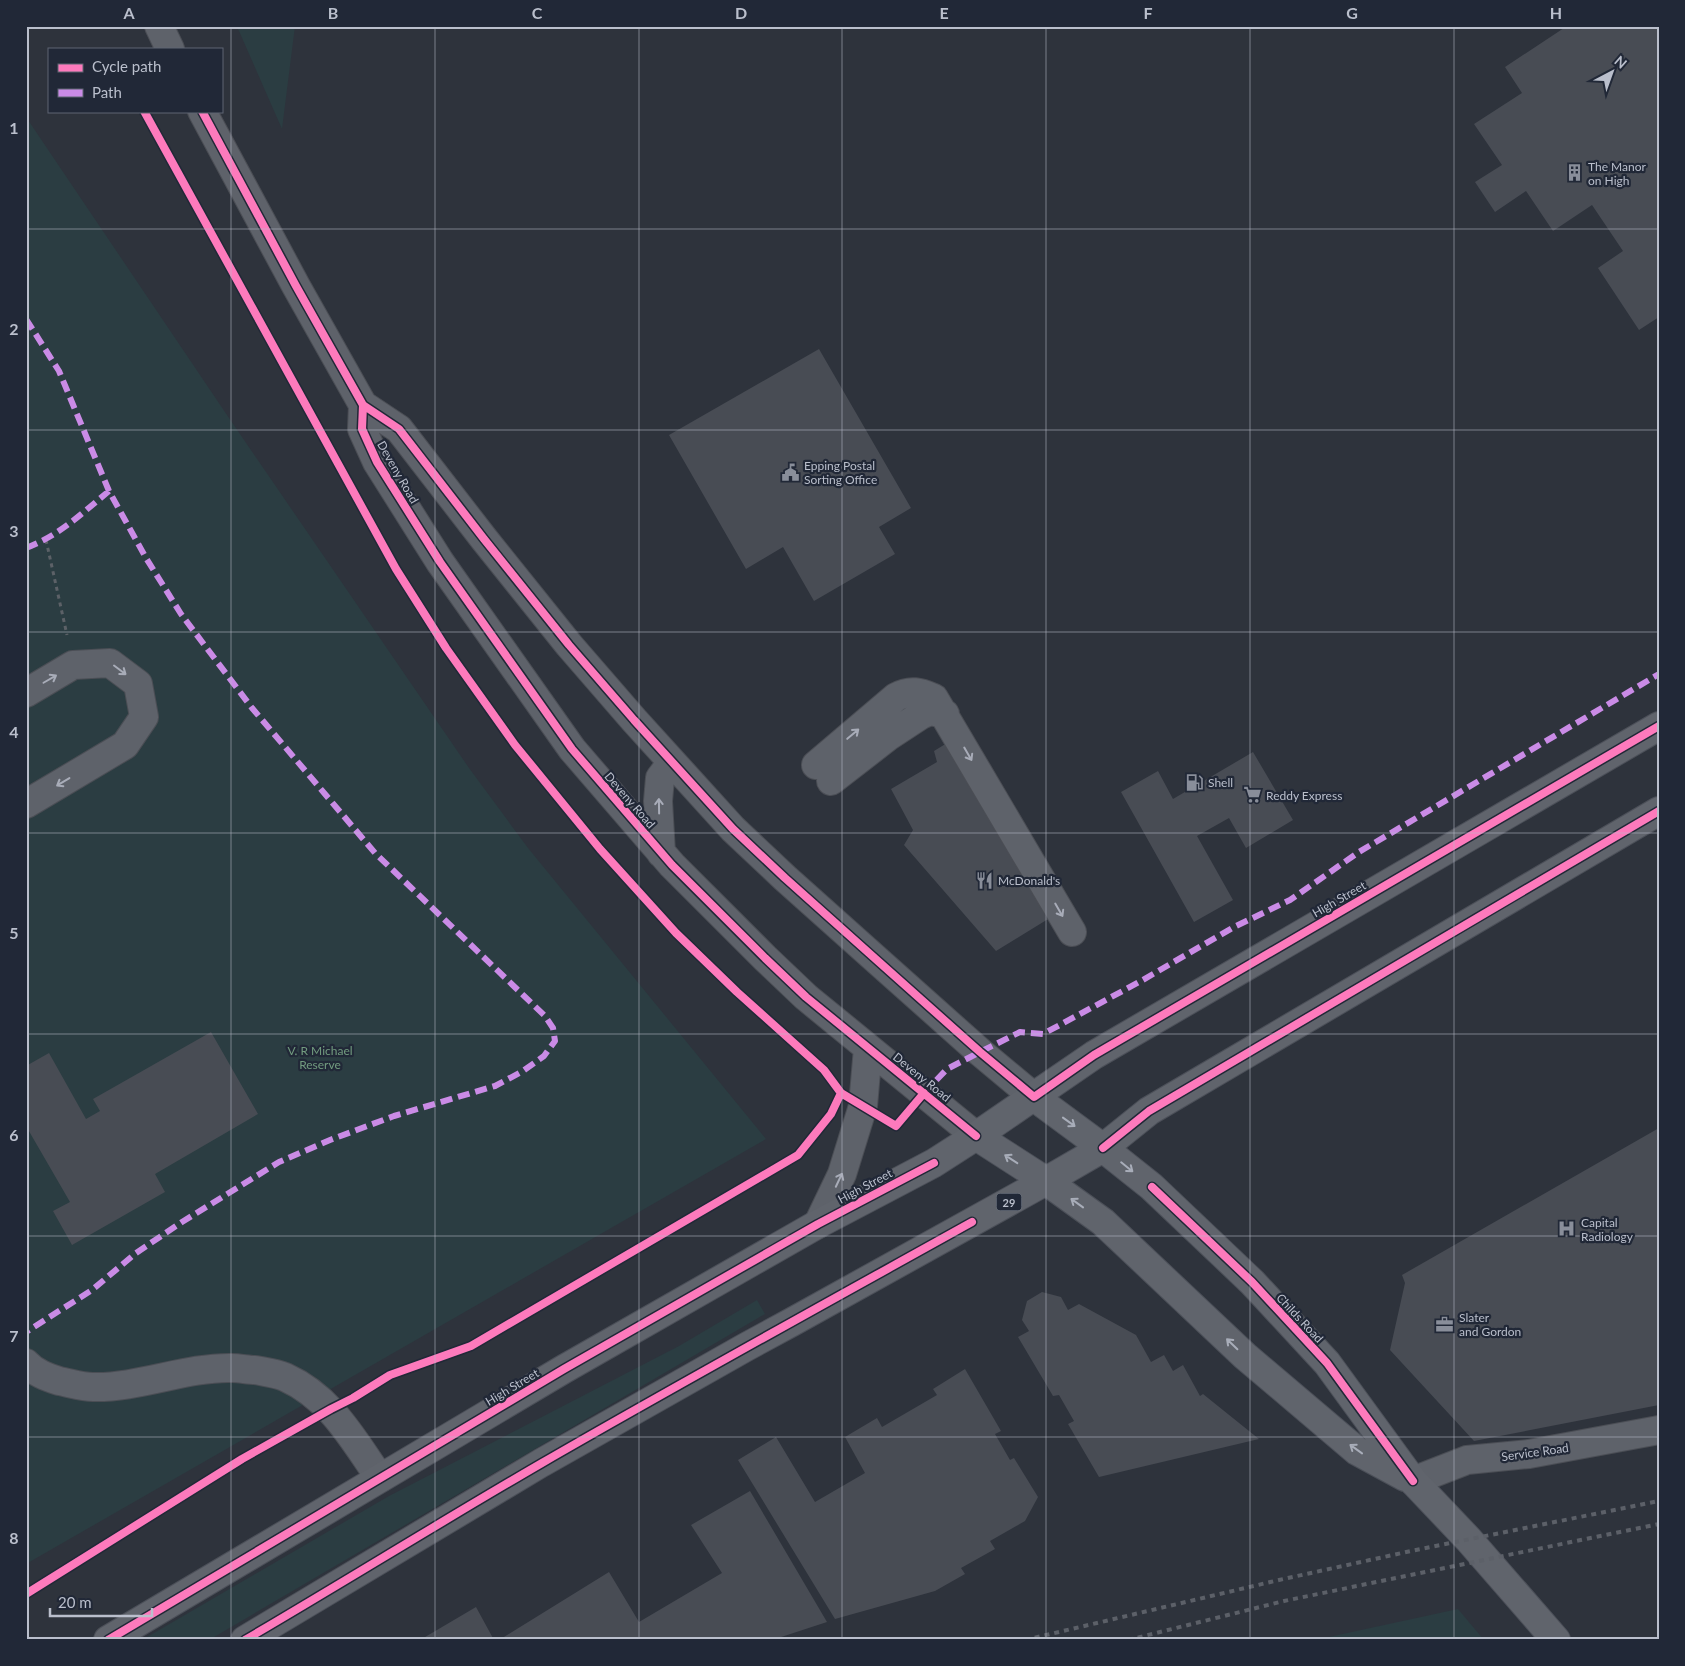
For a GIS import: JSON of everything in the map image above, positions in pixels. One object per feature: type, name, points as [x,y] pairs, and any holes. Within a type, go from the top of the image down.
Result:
[{"type":"main road","name":"High Street","points":[[108,1640],[564,1369],[818,1224],[934,1163],[1094,1055],[1659,726]]},
{"type":"main road","name":"29","points":[[245,1640],[541,1463],[746,1346],[1103,1148],[1149,1111],[1659,811]]},
{"type":"main road","name":"Childs Road","points":[[1034,1097],[1152,1186],[1252,1282],[1327,1363],[1413,1481],[1556,1640]]},
{"type":"main road","name":"Childs Road","points":[[976,1136],[1046,1181],[1114,1232],[1245,1356],[1357,1451],[1413,1481]]},
{"type":"street","points":[[158,26],[169,48]]},
{"type":"street","name":"Deveny Road","points":[[203,112],[296,286],[363,405],[399,429],[569,645],[733,829],[785,878],[980,1052],[1034,1097]]},
{"type":"street","name":"Deveny Road","points":[[363,405],[362,429],[376,462],[440,562],[572,749],[661,853],[717,911],[806,997],[976,1136]]},
{"type":"street","points":[[26,693],[73,665],[110,663],[138,684],[144,717],[125,745],[26,804]]},
{"type":"street","points":[[823,773],[896,697],[914,691],[934,698],[1072,932]]},
{"type":"street","points":[[661,853],[658,801],[660,778],[672,762]]},
{"type":"street","points":[[818,1224],[842,1174],[863,1106],[868,1048]]},
{"type":"street","points":[[26,1363],[30,1368],[46,1377],[92,1387],[128,1384],[184,1373],[232,1368],[268,1372],[284,1377],[305,1389],[331,1409],[380,1478]]},
{"type":"street","name":"Service Road","points":[[1413,1481],[1468,1460],[1529,1454],[1659,1430]]},
{"type":"path","points":[[46,540],[73,665]]},
{"type":"green space","points":[[236,26],[295,26],[282,129],[239,31]]},
{"type":"green space","name":"V. R Michael Reserve","points":[[26,117],[229,418],[469,768],[528,848],[766,1139],[26,1564]]},
{"type":"green space","points":[[757,1300],[765,1314],[209,1640],[142,1640],[389,1496],[679,1346]]},
{"type":"green space","points":[[1458,1609],[1484,1640],[1315,1640]]},
{"type":"building","name":"The Manor on High","points":[[1567,26],[1659,26],[1659,317],[1639,330],[1598,268],[1623,251],[1592,205],[1553,231],[1526,191],[1495,212],[1475,182],[1502,165],[1474,124],[1522,93],[1505,67]]},
{"type":"building","name":"Epping Postal Sorting Office","points":[[819,349],[911,508],[879,527],[895,554],[814,601],[783,547],[746,569],[669,435]]},
{"type":"building","name":"McDonald's","points":[[952,740],[1053,916],[996,951],[904,845],[913,830],[891,789],[937,762],[934,751]]},
{"type":"building","points":[[1253,752],[1293,820],[1246,848],[1229,818],[1197,836],[1233,900],[1194,922],[1121,792],[1158,771],[1173,799]]},
{"type":"building","points":[[211,1032],[258,1114],[155,1174],[165,1192],[72,1245],[53,1211],[70,1202],[26,1126],[26,1066],[49,1053],[86,1119],[100,1111],[93,1099]]},
{"type":"building","points":[[1659,1128],[1659,1405],[1474,1441],[1390,1350],[1405,1283],[1402,1275]]},
{"type":"building","points":[[1042,1292],[1061,1297],[1068,1310],[1079,1304],[1136,1335],[1151,1362],[1164,1355],[1173,1371],[1183,1365],[1200,1396],[1203,1394],[1259,1439],[1099,1477],[1068,1424],[1074,1421],[1059,1395],[1053,1396],[1018,1337],[1029,1331],[1022,1320],[1027,1301]]},
{"type":"building","points":[[965,1369],[1001,1431],[995,1434],[1010,1460],[1014,1458],[1038,1497],[1025,1521],[990,1541],[995,1549],[961,1568],[965,1574],[935,1591],[835,1619],[738,1460],[776,1437],[815,1502],[865,1473],[845,1437],[877,1418],[882,1427],[937,1395],[933,1389]]},
{"type":"building","points":[[750,1491],[827,1622],[772,1640],[499,1640],[609,1572],[639,1622],[722,1573],[691,1525]]},
{"type":"building","points":[[476,1607],[494,1640],[420,1640]]},
{"type":"railway","points":[[1025,1640],[1411,1551],[1659,1501]]},
{"type":"railway","points":[[1128,1640],[1284,1601],[1659,1524]]},
{"type":"marked path","points":[[26,319],[59,371],[109,491],[146,558],[181,614],[252,708],[375,853],[545,1016],[553,1028],[555,1041],[544,1056],[523,1071],[495,1086],[394,1116],[279,1162],[182,1222],[136,1253],[92,1290],[26,1332]]},
{"type":"marked path","points":[[26,548],[60,530],[109,491]]},
{"type":"marked path","points":[[924,1093],[947,1069],[1020,1032],[1043,1034],[1141,981],[1234,927],[1290,900],[1359,852],[1659,674]]},
{"type":"cycle path","points":[[145,112],[396,569],[446,648],[515,745],[600,849],[676,933],[737,992],[824,1070],[841,1093]]},
{"type":"cycle path","points":[[203,112],[296,286],[363,405],[399,429],[569,645],[733,829],[785,878],[980,1052],[1034,1097],[1094,1055],[1659,726]]},
{"type":"cycle path","points":[[363,405],[362,429],[377,462],[440,562],[572,749],[672,865],[765,958],[806,997],[976,1136]]},
{"type":"cycle path","points":[[1103,1148],[1149,1111],[1659,811]]},
{"type":"cycle path","points":[[26,1594],[242,1459],[353,1398],[390,1375],[471,1346],[798,1155],[831,1114],[841,1093],[896,1126],[924,1093]]},
{"type":"cycle path","points":[[108,1640],[564,1369],[818,1224],[934,1163]]},
{"type":"cycle path","points":[[1152,1187],[1252,1282],[1327,1363],[1413,1481]]},
{"type":"cycle path","points":[[245,1640],[542,1463],[972,1222]]},
{"type":"place","name":"The Manor on High","points":[[1574,173]]},
{"type":"place","name":"Epping Postal Sorting Office","points":[[790,472]]},
{"type":"place","name":"Shell","points":[[1194,782]]},
{"type":"place","name":"Reddy Express","points":[[1252,795]]},
{"type":"place","name":"McDonald's","points":[[984,880]]},
{"type":"place","name":"Capital Radiology","points":[[1567,1229]]},
{"type":"place","name":"Slater and Gordon","points":[[1445,1324]]}]
